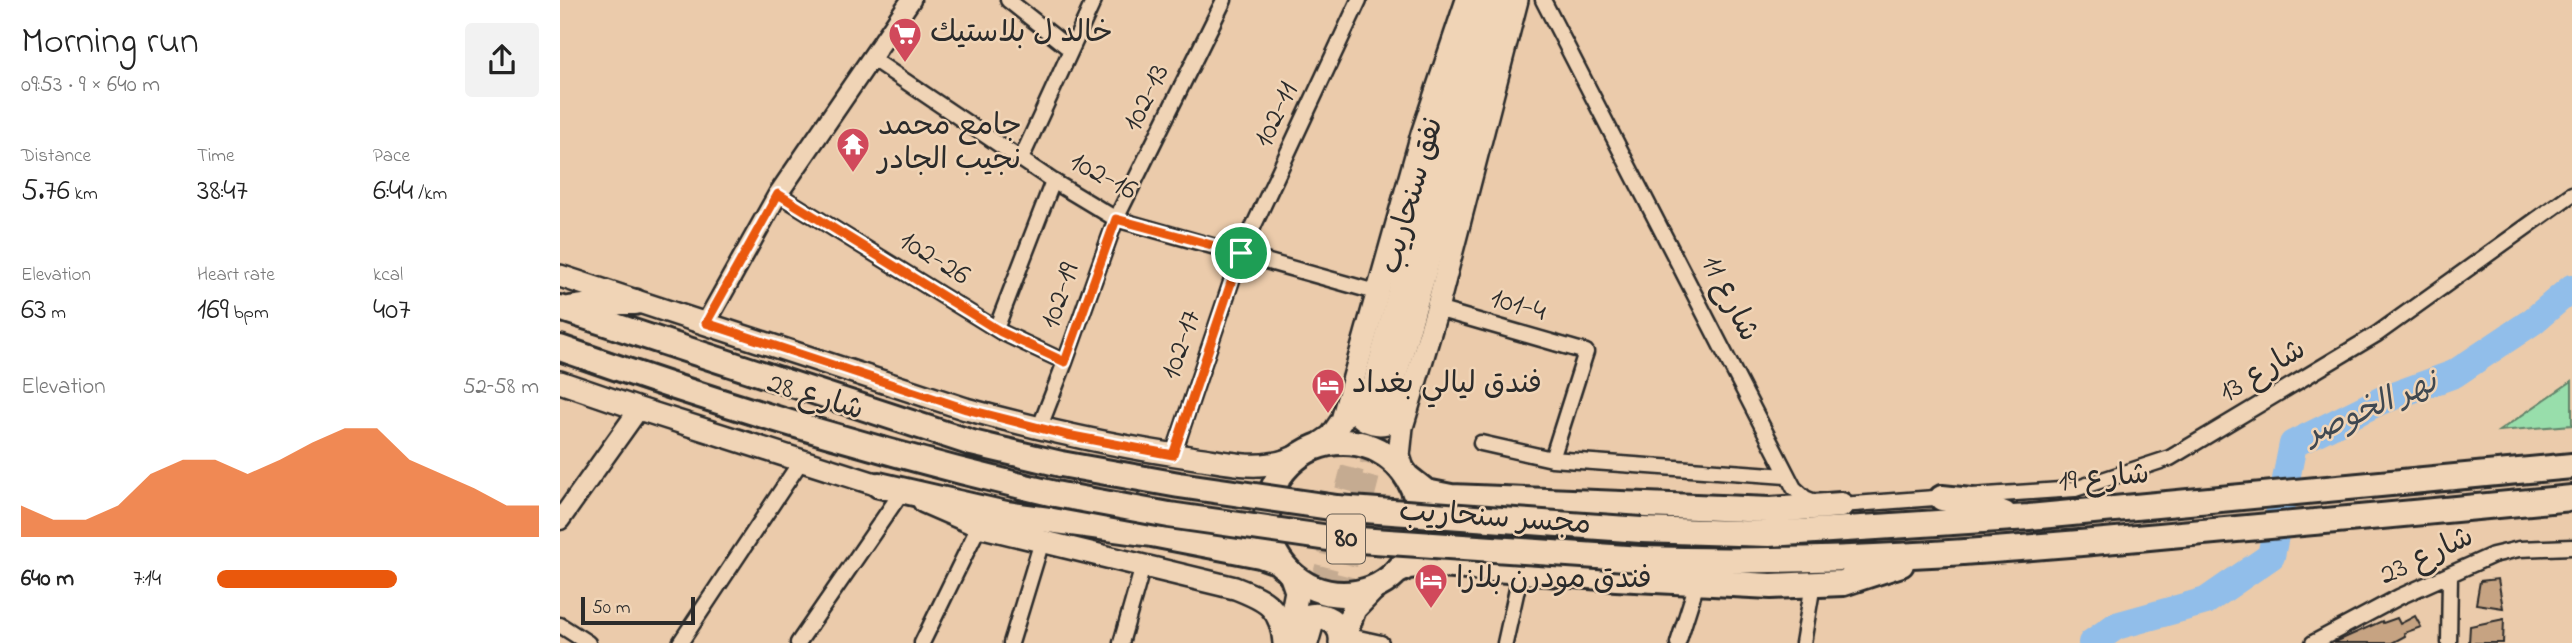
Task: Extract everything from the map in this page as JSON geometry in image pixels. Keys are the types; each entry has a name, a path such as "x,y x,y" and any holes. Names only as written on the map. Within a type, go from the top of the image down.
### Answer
{"highway":[{"path":"560,308 581,309 635,302"},
{"name":"شارع 28","path":"560,308 919,427 1060,464"},
{"name":"شارع 28","path":"560,348 663,384 869,447 1055,494"},
{"path":"1287,571 1269,540 1266,513 1269,499 1280,475 1289,464 1308,451 1338,442 1365,445 1389,458 1419,488 1440,496 1770,510 1841,505"},
{"name":"مجسر سنحاريب","path":"1060,464 1178,485 1337,508 1641,530"},
{"name":"شارع 19","path":"1641,530 1769,534 2064,515 2572,466"},
{"path":"1396,572 1409,556 1418,530 1418,503 1406,476"},
{"path":"890,489 1006,514 1152,534 1269,557 1308,586 1327,593 1348,594 1375,587 1408,566 1427,564 1697,583 1771,586 1813,584 1858,580 1940,553"},
{"name":"مجسر سنحاريب","path":"1055,494 1182,517 1329,538 1641,559"},
{"path":"1942,498 1971,501 2006,514 2029,517"},
{"name":"شارع 19","path":"1641,559 1774,562 1876,559 2572,499"}],"main road":[{"path":"1369,402 1379,293 1422,134 1467,0"},
{"name":"نفق سنحاريب","path":"1369,402 1480,0"},
{"name":"نفق سنحاريب","path":"1369,402 1504,0"},
{"path":"1406,476 1399,456 1399,444 1517,0"},
{"path":"560,275 635,302 966,409 1039,429 1173,455 1268,465 1287,461 1331,436 1342,420 1369,402"},
{"path":"560,382 890,489 978,526 1215,582 1257,597 1278,614 1286,643"},
{"path":"1369,402 1353,405 1362,418 1379,424 1393,421 1406,410 1409,402"},
{"path":"1286,643 1297,591 1287,571"},
{"path":"1328,637 1375,587"},
{"path":"1286,643 1298,621 1309,615 1318,615 1333,622 1342,636 1328,637"}],"street":[{"path":"706,323 778,194 911,0"},
{"path":"1008,0 1071,50"},
{"path":"1021,159 1094,0"},
{"name":"102-13","path":"1116,219 1224,0"},
{"name":"102-11","path":"1241,253 1359,0"},
{"name":"شارع 11","path":"1544,0 1786,476 1805,498 1820,503 1841,505 1942,498"},
{"name":"102-16","path":"871,58 1054,181 1116,219 1379,293"},
{"path":"996,329 1054,181"},
{"name":"102-26","path":"778,194 996,329 1065,362"},
{"name":"شارع 13","path":"1942,498 2075,489 2170,458 2377,334 2572,194"},
{"name":"102-19","path":"1039,429 1116,219"},
{"name":"102-17","path":"1173,455 1241,253"},
{"name":"101-4","path":"1437,309 1586,352 1552,460"},
{"path":"560,520 639,409"},
{"path":"1481,443 1552,460 1786,476"},
{"path":"680,643 800,461"},
{"path":"798,643 890,489"},
{"path":"922,643 978,526"},
{"path":"1011,643 1042,541"},
{"name":"شارع 23","path":"2313,643 2399,597 2506,551 2572,547"},
{"path":"1121,643 1143,566"},
{"path":"1505,643 1521,571"},
{"path":"2449,643 2450,575"},
{"path":"1678,643 1697,583"},
{"path":"1803,643 1813,584"},
{"path":"560,625 588,643"},
{"path":"1328,637 1381,643"}],"green space":[{"path":"2572,381 2572,425 2499,431"}],"building":[{"path":"2498,579 2503,608 2476,604 2480,581"},
{"path":"2415,616 2421,627 2404,633 2405,636 2392,643 2333,643 2382,621 2383,623 2397,618 2400,624"},
{"path":"2504,619 2503,643 2469,643 2470,626"}],"waterway":[{"name":"نهر الخوصر","path":"2092,643 2116,626 2206,601 2271,556 2293,444 2380,401 2454,374 2533,321 2572,288"}],"tunnel":[{"path":"1312,622 1369,405"},
{"path":"1329,630 1385,410"}],"place":[{"name":"خالد ل بلاستيك","path":"905,64"},
{"name":"جامع محمد نجيب الجادر","path":"853,174"},
{"name":"فندق ليالي بغداد","path":"1328,415"},
{"name":"فندق مودرن بلازا","path":"1431,610"}],"route":[{"path":"778,194 1001,332 1065,362 1116,219 1241,253 1173,455 1067,435 966,409 706,323 778,194"}]}
